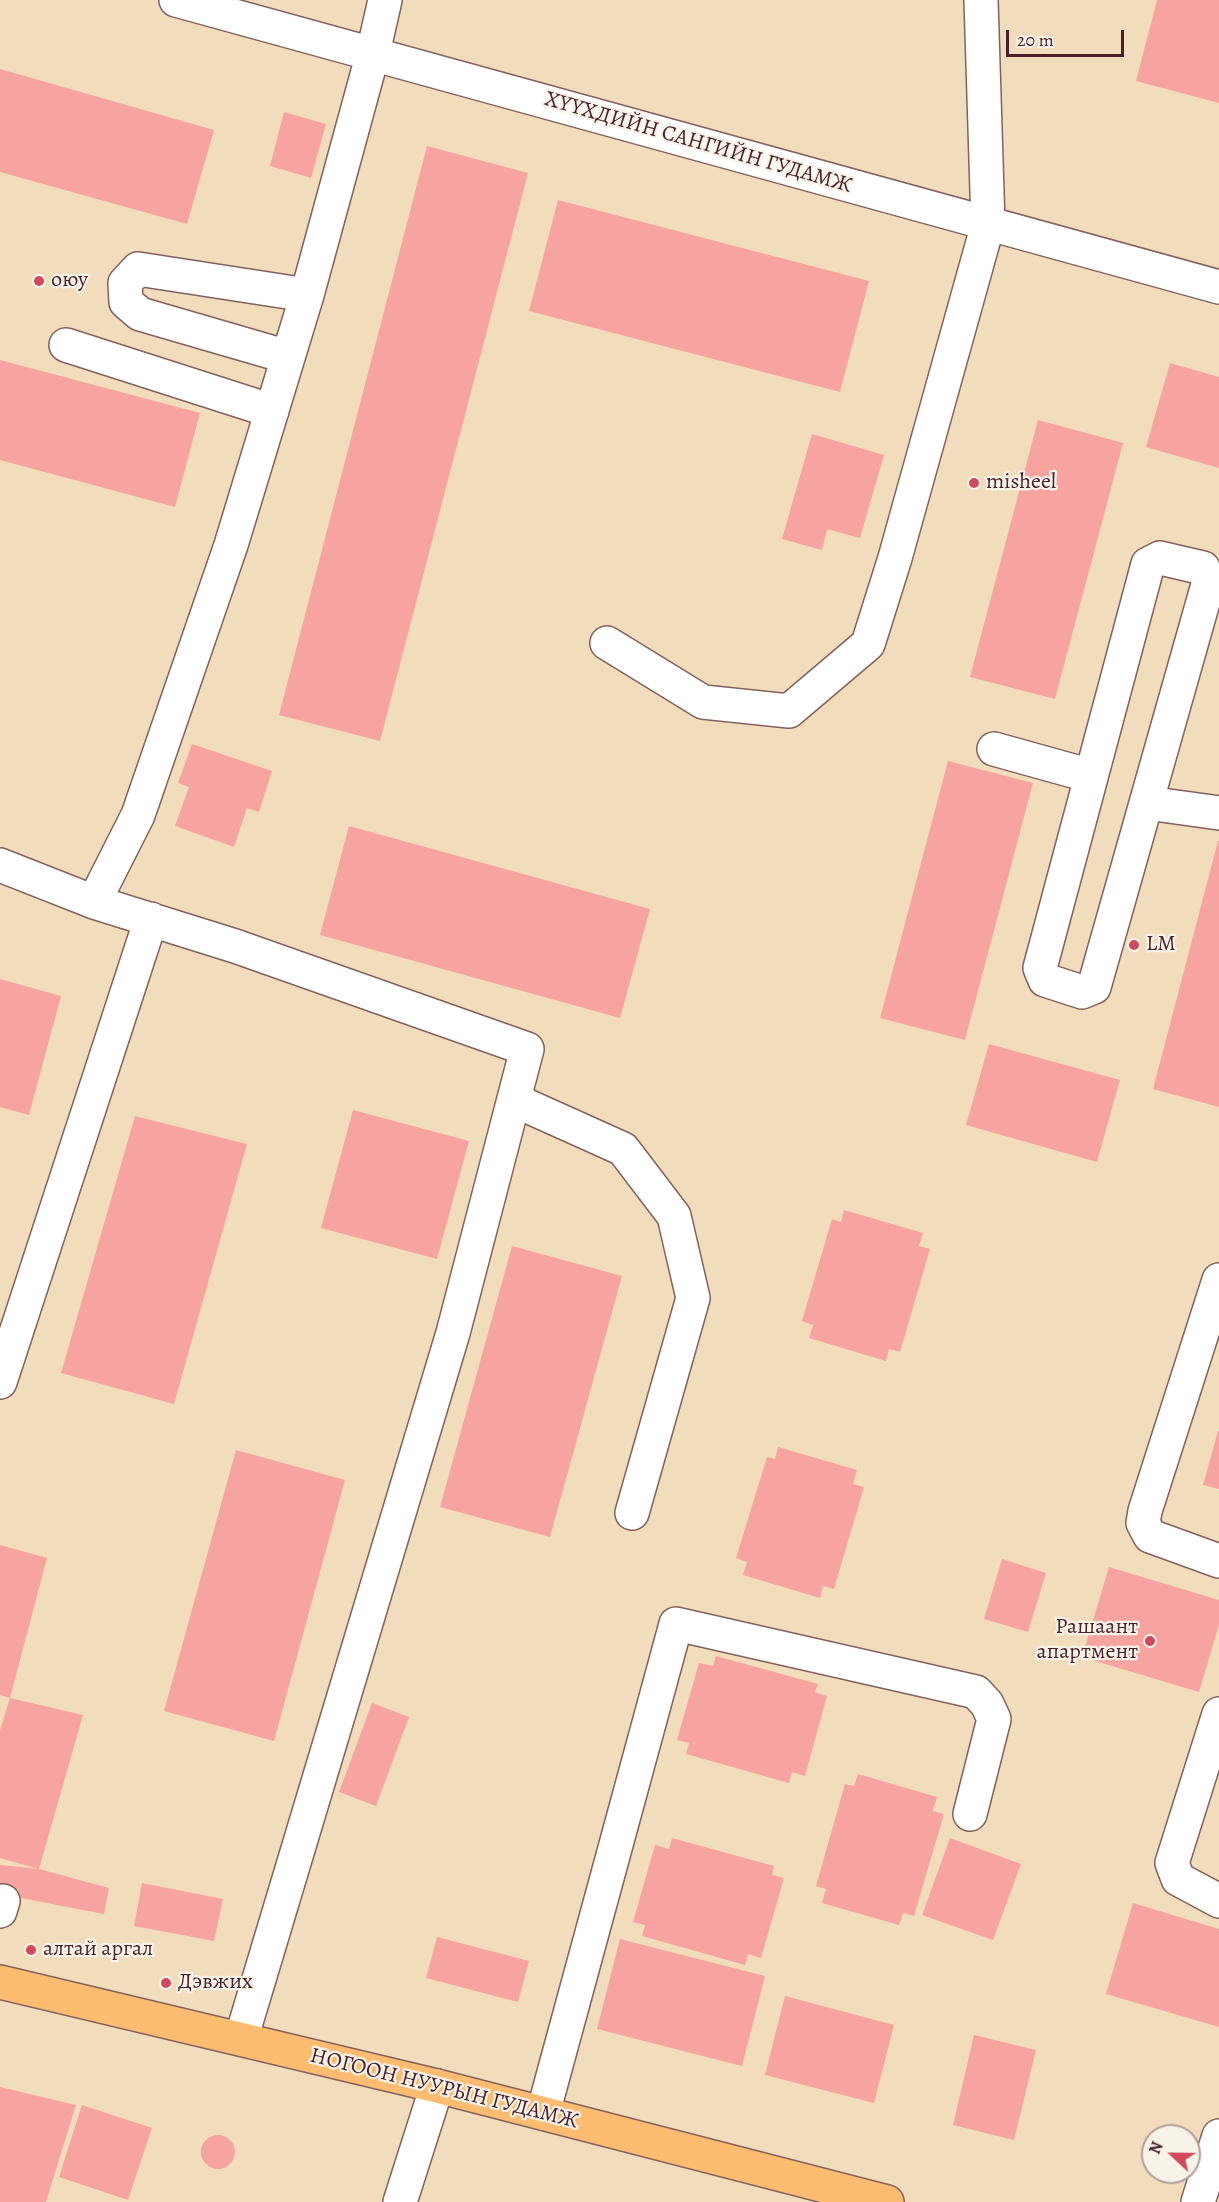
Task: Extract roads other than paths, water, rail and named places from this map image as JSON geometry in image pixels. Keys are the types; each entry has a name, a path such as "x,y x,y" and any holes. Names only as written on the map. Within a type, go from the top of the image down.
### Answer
{"main road":[{"name":"НОГООН НУУРЫН ГУДАМЖ","path":"0,1982 437,2086 887,2202"}],"street":[{"name":"ХҮҮХДИЙН САНГИЙН ГУДАМЖ","path":"176,0 1219,287"},
{"path":"94,902 138,816 231,545 306,295 386,0"},
{"path":"607,643 703,702 789,711 868,644 895,558 988,224 981,0"},
{"path":"288,357 140,314 126,302 126,283 138,269 306,295"},
{"path":"66,345 272,411"},
{"path":"1160,558 1203,568 1209,581 1147,803 1094,987 1082,992 1045,980 1040,968 1148,564 1160,558"},
{"path":"994,749 1091,776"},
{"path":"1147,803 1219,813"},
{"path":"0,864 94,902 234,946 527,1049 453,1333 242,2038"},
{"path":"0,1382 151,919"},
{"path":"514,1100 623,1149 674,1216 693,1298 632,1513"},
{"path":"1219,1280 1144,1511 1143,1523 1150,1536 1219,1561"},
{"path":"543,2113 675,1624 976,1692 987,1704 994,1719 970,1814"},
{"path":"1219,1714 1172,1863 1178,1879 1219,1901"},
{"path":"400,2202 437,2086"},
{"path":"1198,2202 1219,2136"}],"place":[{"name":"оюу","path":"39,281"},
{"name":"misheel","path":"974,483"},
{"name":"LM","path":"1134,945"},
{"name":"Рашаант апартмент","path":"1150,1641"},
{"name":"алтай аргал","path":"31,1950"},
{"name":"Дэвжих","path":"166,1983"}]}
